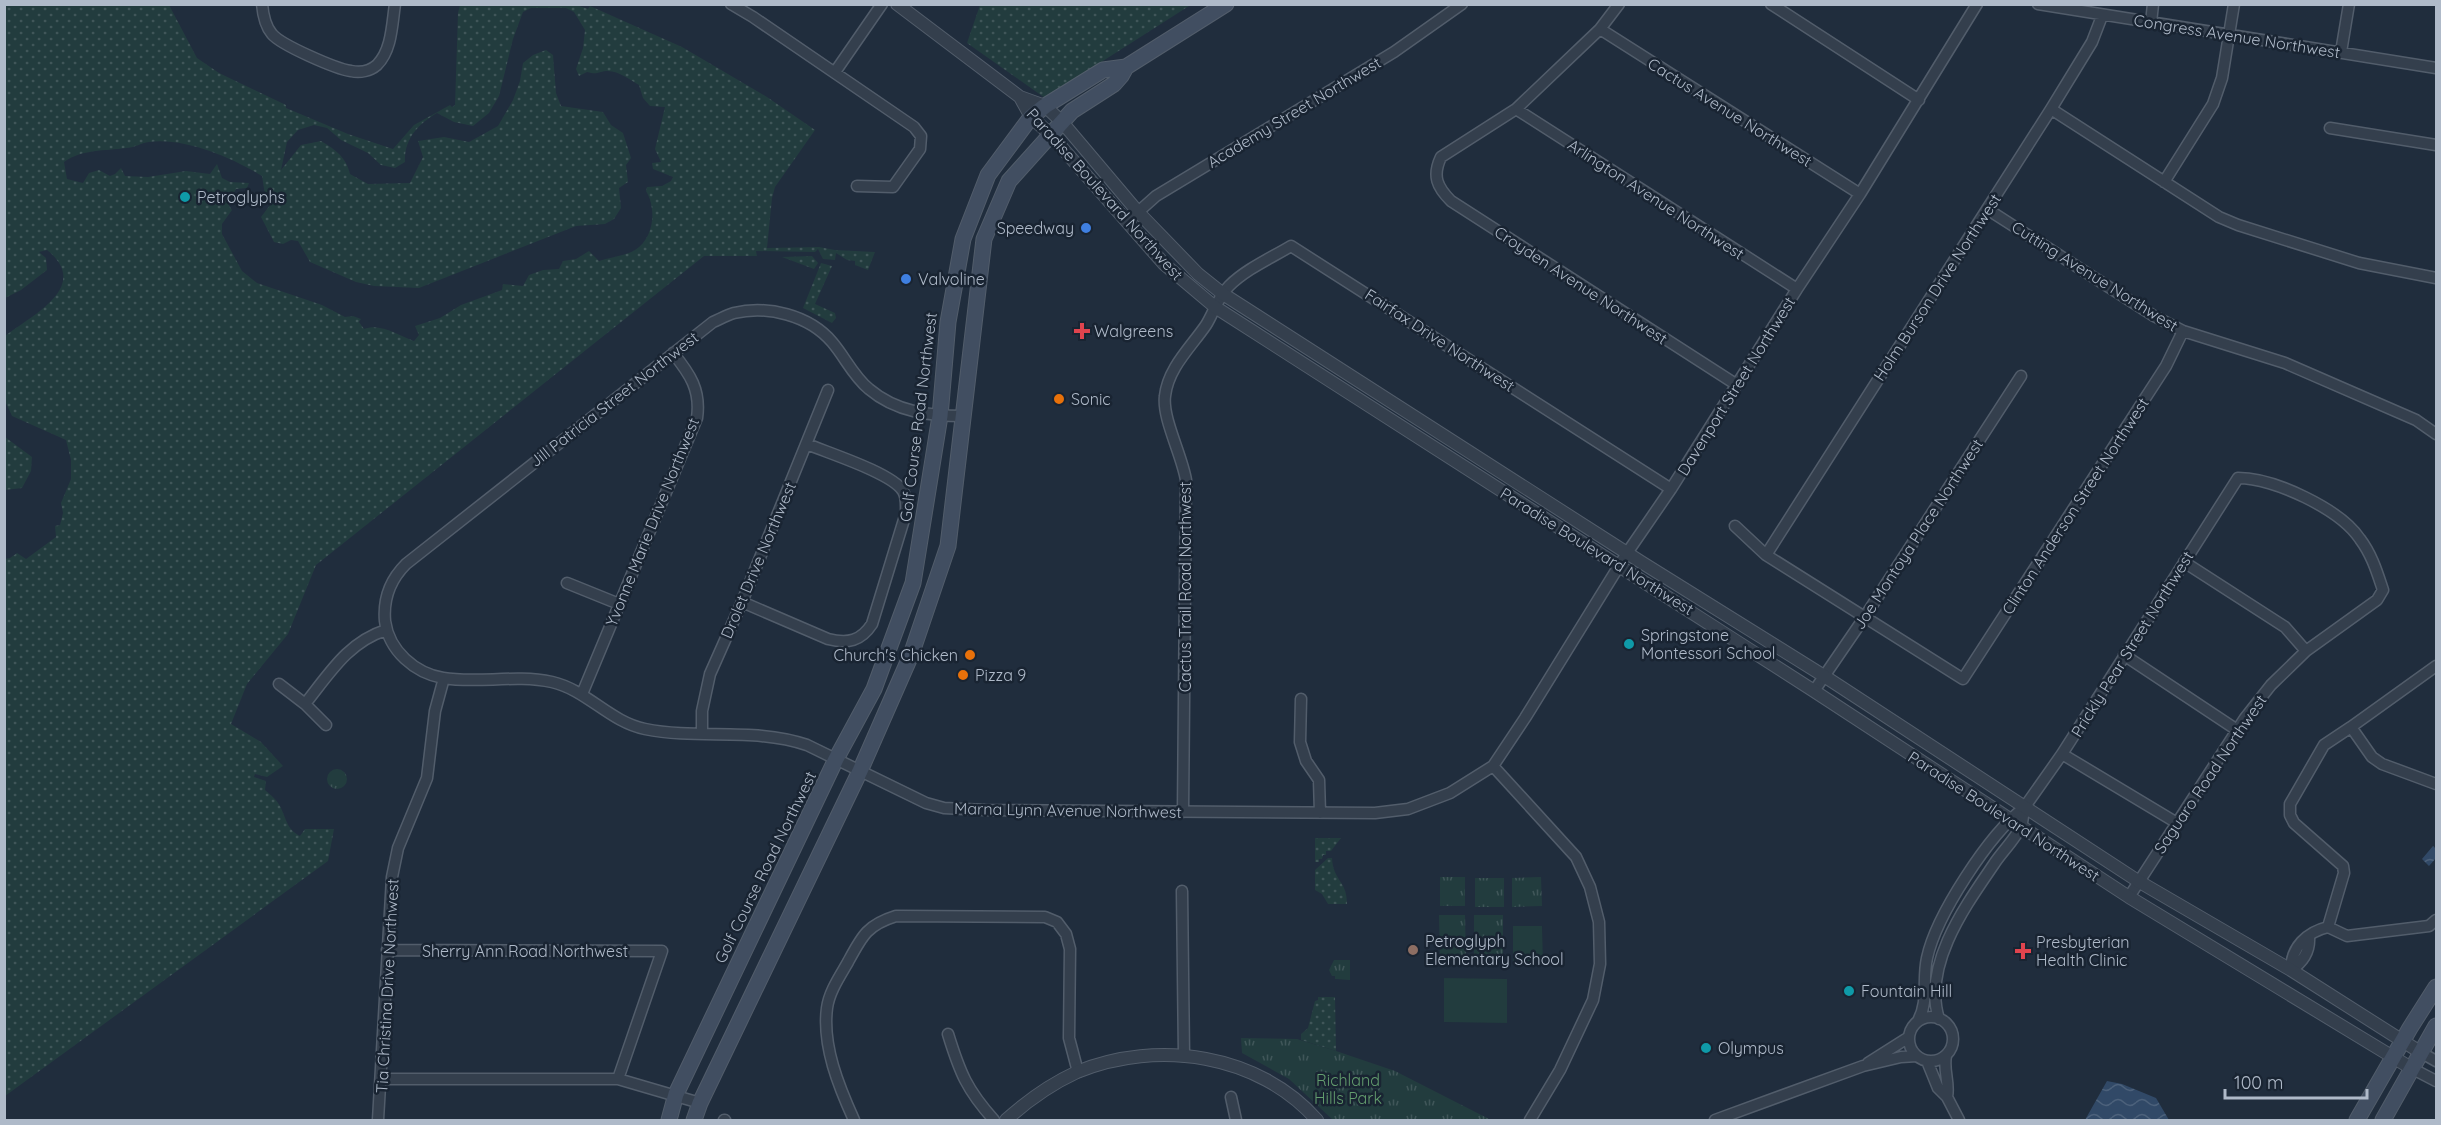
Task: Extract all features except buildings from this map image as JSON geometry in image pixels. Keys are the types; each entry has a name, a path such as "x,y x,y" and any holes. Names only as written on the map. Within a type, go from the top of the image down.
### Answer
{"main road":[{"name":"Golf Course Road Northwest","path":"669,1120 676,1094 836,759 874,689 913,583 940,416 948,322 963,239 988,175 1031,117 1045,106 1103,70 1126,67 1226,4"},
{"name":"Golf Course Road Northwest","path":"694,1120 700,1103 860,771 911,655 948,546 984,239 1009,181 1072,111 1114,84 1126,67"},
{"path":"2357,1120 2436,987"},
{"path":"2383,1120 2436,1026"}],"street":[{"path":"262,4 266,27 274,37 287,45 350,71 363,72 376,66 386,53 395,4"},
{"path":"731,4 835,72 914,127 921,136 920,149 893,187 857,186"},
{"path":"835,72 882,4"},
{"name":"Paradise Boulevard Northwest","path":"897,4 1020,97 1045,106 1062,122 1138,212 1198,274 1223,294 1569,513 1627,553 1824,676 2138,881 2291,970 2436,1062"},
{"name":"Academy Street Northwest","path":"1128,221 1156,196 1394,52 1462,4"},
{"path":"1516,110 1600,29 1619,4"},
{"path":"1771,4 1919,100"},
{"name":"Davenport Street Northwest","path":"1493,766 1627,553 1671,489 1860,194 1977,4"},
{"name":"Congress Avenue Northwest","path":"2038,4 2436,68"},
{"path":"2151,23 2153,4"},
{"path":"2164,182 2213,104 2222,78 2234,4"},
{"path":"2341,52 2349,4"},
{"name":"Holm Burson Drive Northwest","path":"1766,555 2051,108 2092,42 2102,16"},
{"name":"Cactus Avenue Northwest","path":"1600,29 1860,194"},
{"name":"Paradise Boulevard Northwest","path":"1020,97 1031,117 1050,134 1164,264 1215,307 1381,414 1383,428 1396,423 1814,690 2129,897 2436,1081"},
{"path":"2051,108 2219,217 2367,265 2436,278"},
{"name":"Croyden Avenue Northwest","path":"1516,110 1448,150 1441,157 1435,177 1439,189 1451,201 1737,385"},
{"name":"Arlington Avenue Northwest","path":"1516,110 1797,289"},
{"path":"2330,128 2436,145"},
{"name":"Cutting Avenue Northwest","path":"1988,209 2154,316 2183,332 2285,363 2416,420 2436,434"},
{"name":"Fairfax Drive Northwest","path":"1215,307 1230,285 1291,246 1671,489"},
{"name":"Cactus Trail Road Northwest","path":"1183,812 1186,480 1182,459 1167,419 1164,397 1169,379 1215,307"},
{"name":"Jill Patricia Street Northwest","path":"386,630 385,605 388,588 406,564 713,322 733,313 758,310 784,313 817,328 829,339 853,373 885,400 903,409 940,416 964,416"},
{"name":"Clinton Anderson Street Northwest","path":"1864,618 1963,679 2166,366 2183,332"},
{"name":"Yvonne Marie Drive Northwest","path":"582,694 696,418 698,406 694,381 673,353"},
{"path":"1321,357 1330,381"},
{"name":"Joe Montoya Place Northwest","path":"1814,690 1864,618 2020,376"},
{"name":"Drolet Drive Northwest","path":"702,733 702,711 710,674 742,602 828,390"},
{"path":"1377,393 1381,414"},
{"path":"1396,423 1419,419"},
{"path":"742,602 828,639 841,642 853,641 865,634 872,624 906,513 903,491 888,477 807,444"},
{"name":"Prickly Pear Street Northwest","path":"2024,808 2062,754 2238,478 2250,478 2290,491 2336,515 2359,537 2374,563 2383,590"},
{"path":"1521,503 1534,501 1569,513"},
{"path":"1735,526 1766,555 1864,618"},
{"path":"2184,562 2285,627 2306,651"},
{"path":"567,583 619,604"},
{"name":"Saguaro Road Northwest","path":"2129,897 2237,730 2271,685 2306,651 2377,600 2383,590"},
{"path":"305,704 361,640 386,630 397,651 409,663 427,673 444,678"},
{"path":"2124,656 2237,730"},
{"path":"2328,927 2344,873 2343,866 2294,823 2290,815 2290,804 2324,745 2436,666"},
{"name":"Marna Lynn Avenue Northwest","path":"444,678 535,678 563,685 582,694 617,718 642,728 668,733 758,734 788,738 926,803 944,808 1375,813 1408,809 1450,793 1493,766"},
{"name":"Tia Christina Drive Northwest","path":"378,1120 392,877 398,848 427,778 435,711 444,678"},
{"path":"279,684 305,704 326,725"},
{"path":"1301,699 1300,742 1306,761 1319,780 1320,813"},
{"path":"2351,728 2372,757 2382,764 2436,784"},
{"path":"2062,754 2177,823"},
{"path":"1493,766 1576,857 1590,887 1599,922 1600,964 1593,1000 1560,1070 1533,1119"},
{"path":"1959,1120 1922,1059 1911,1048 1909,1037 1918,1021 1925,1000 1928,955 1939,925 1955,895 2008,819 2024,808"},
{"path":"1947,1097 1944,1069 1946,1056 1953,1045 1952,1032 1940,1019 1936,1008 1941,963 1951,934 1967,903 2021,827 2024,808"},
{"path":"1182,891 1184,1056"},
{"path":"854,1120 834,1066 828,1037 827,1008 831,993 865,932 879,922 896,916 1045,917 1057,922 1066,934 1070,949 1069,1038 1078,1072"},
{"path":"2281,990 2291,970 2291,958 2299,941 2309,937 2318,929 2328,927 2347,936 2429,926 2436,920"},
{"name":"Sherry Ann Road Northwest","path":"387,950 662,951 618,1079"},
{"path":"1918,1021 1925,1018 1940,1019"},
{"path":"948,1034 959,1071 974,1098 994,1120"},
{"path":"1863,1066 1909,1037"},
{"path":"1006,1120 1043,1090 1078,1072 1149,1056 1184,1056 1217,1060 1242,1068 1305,1106 1317,1120"},
{"path":"1715,1120 1863,1066 1901,1057 1934,1061 1946,1056"},
{"path":"382,1079 618,1079 676,1094 700,1103"},
{"path":"1231,1097 1236,1120"}],"green space":[{"path":"5,5 169,5 197,58 219,73 286,105 286,108 348,134 393,149 414,125 450,105 452,107 455,105 460,5 576,5 588,9 590,6 682,47 767,97 815,130 775,187 767,248 819,247 875,252 868,270 855,265 855,261 847,260 836,253 835,260 823,259 818,249 815,252 756,251 757,256 704,256 316,565 288,634 247,684 231,724 261,742 283,766 267,777 255,774 254,777 266,781 265,790 278,803 292,830 300,836 305,829 334,829 328,861 5,1096 5,559 17,553 26,559 56,537 55,526 60,525 63,513 61,503 71,479 71,460 66,440 12,416 5,401 5,336 53,299 61,288 63,276 59,263 47,250 39,252 46,258 47,270 21,290 5,298","holes":["531,8 566,8 574,12 585,30 583,48 576,69 579,76 587,72 615,72 639,85 643,98 650,106 665,107 655,149 661,162 652,163 653,169 673,177 671,181 662,186 647,187 646,191 652,206 650,231 641,245 627,254 599,261 589,251 576,259 563,261 559,269 543,270 529,275 523,286 503,284 502,290 461,305 440,318 415,326 419,335 414,341 389,330 364,329 359,322 361,319 353,316 345,317 322,305 257,283 242,271 222,234 222,224 232,210 228,204 236,189 247,188 249,183 230,182 222,178 217,164 210,174 186,171 148,177 125,176 121,168 110,176 99,170 89,173 83,183 67,179 64,162 86,153 163,141 208,150 262,176 265,195 270,205 261,217 274,242 283,244 291,240 298,241 310,262 356,282 374,286 419,288 576,226 605,224 614,219 621,208 619,188 628,182 626,165 631,158 623,133 611,125 603,112 561,106 556,93 553,55 546,50 533,55 523,63 520,81 513,100 498,126 469,142 444,137 418,141 423,157 410,183 368,184 350,174 340,154 321,141 301,145 281,170 287,142 298,130 314,125 327,128 341,140 368,153 381,165 395,168 405,162 407,146 418,127 437,113 454,122 473,126 489,113 499,96 513,39 523,12"]},
{"path":"980,5 1189,6 1045,98 967,43"},
{"path":"812,256 818,263 814,269 782,257"},
{"path":"821,263 832,266 815,304 835,313 836,318 832,323 803,308"},
{"path":"5,437 32,457 31,471 22,488 5,490"},
{"path":"337,769 344,772 347,779 344,786 337,789 330,786 327,779 330,772"},
{"path":"1315,838 1341,838 1331,851 1326,851 1326,855 1319,859 1319,862 1315,862"},
{"path":"1328,858 1332,858 1335,872 1345,890 1347,904 1328,904 1322,894 1315,890 1315,870"},
{"path":"1440,877 1465,877 1465,906 1440,906"},
{"path":"1541,877 1542,906 1512,907 1512,878"},
{"path":"1475,878 1504,878 1504,907 1475,907"},
{"path":"1439,915 1465,915 1466,961 1440,961"},
{"path":"1474,915 1503,915 1503,960 1474,960"},
{"path":"1513,926 1542,926 1543,961 1513,961"},
{"path":"1334,960 1350,960 1350,980 1335,979 1335,976 1332,976 1329,970"},
{"path":"1444,978 1507,979 1507,1023 1444,1022"},
{"path":"1318,997 1335,997 1336,1051 1301,1040 1301,1034 1308,1028"},
{"name":"Richland Hills Park","path":"1241,1038 1297,1039 1336,1051 1395,1071 1491,1120 1333,1120 1289,1079 1242,1053"}],"water":[{"path":"2433,846 2436,849 2436,858 2429,866 2422,859"},
{"path":"2107,1081 2122,1084 2156,1098 2169,1120 2085,1120"}],"place":[{"name":"Petroglyphs","path":"185,197"},
{"name":"Speedway","path":"1086,228"},
{"name":"Valvoline","path":"906,279"},
{"name":"Walgreens","path":"1082,331"},
{"name":"Sonic","path":"1059,399"},
{"name":"Springstone Montessori School","path":"1629,644"},
{"name":"Church's Chicken","path":"970,655"},
{"name":"Pizza 9","path":"963,675"},
{"name":"Petroglyph Elementary School","path":"1413,950"},
{"name":"Presbyterian Health Clinic","path":"2023,951"},
{"name":"Fountain Hill","path":"1849,991"},
{"name":"Olympus","path":"1706,1048"}]}
